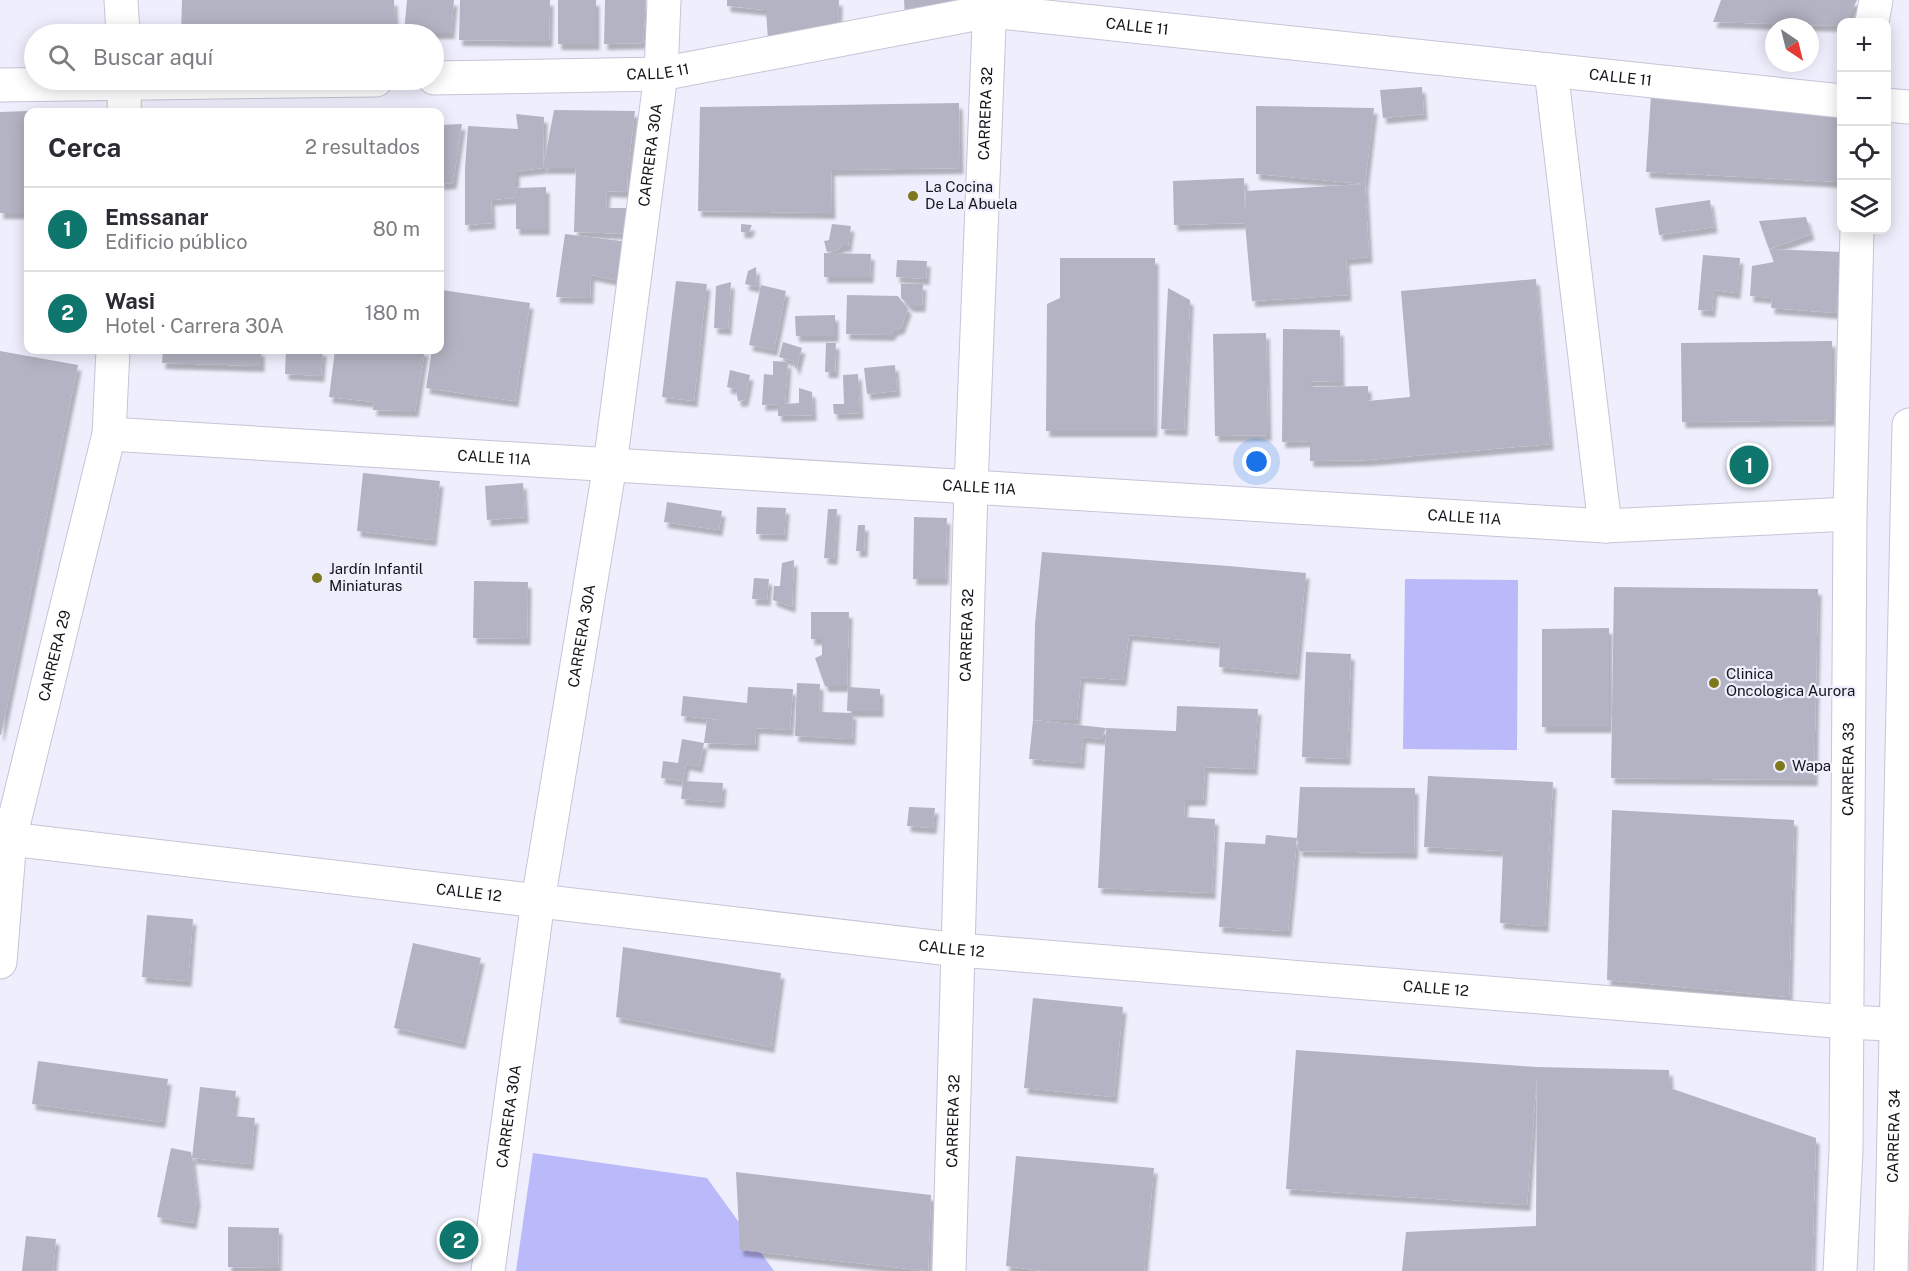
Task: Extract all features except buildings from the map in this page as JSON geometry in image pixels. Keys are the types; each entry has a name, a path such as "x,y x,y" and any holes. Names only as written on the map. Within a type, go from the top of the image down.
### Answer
{"street":[{"path":"121,0 122,24"},
{"name":"CARRERA 30A","path":"488,1271 538,902 610,465 661,74 664,0"},
{"path":"1873,18 1876,0"},
{"name":"CALLE 11","path":"444,78 661,74 990,5 1551,70 1837,99"},
{"name":"CARRERA 32","path":"949,1271 971,487 990,5"},
{"path":"1551,70 1605,526"},
{"path":"0,85 24,86"},
{"path":"89,90 124,92 166,90"},
{"path":"1891,106 1909,108"},
{"name":"CARRERA 33","path":"1840,1271 1846,1151 1850,514 1857,234"},
{"name":"CARRERA 29","path":"0,962 5,838 109,434 112,354"},
{"name":"CARRERA 34","path":"1891,1271 1903,1025 1909,425"},
{"name":"CALLE 11A","path":"109,434 1605,526 1850,514"},
{"name":"CALLE 12","path":"5,838 959,950 1903,1025"}],"shaded area":[{"path":"1405,579 1518,580 1517,750 1403,749"},
{"path":"533,1153 707,1178 774,1271 516,1271"}],"place":[{"name":"La Cocina De La Abuela","path":"913,196"},
{"name":"Emssanar","path":"1749,465"},
{"name":"Jardín Infantil Miniaturas","path":"317,578"},
{"name":"Clinica Oncologica Aurora","path":"1714,683"},
{"name":"Wapa","path":"1780,766"},
{"name":"Wasi","path":"459,1240"}]}
